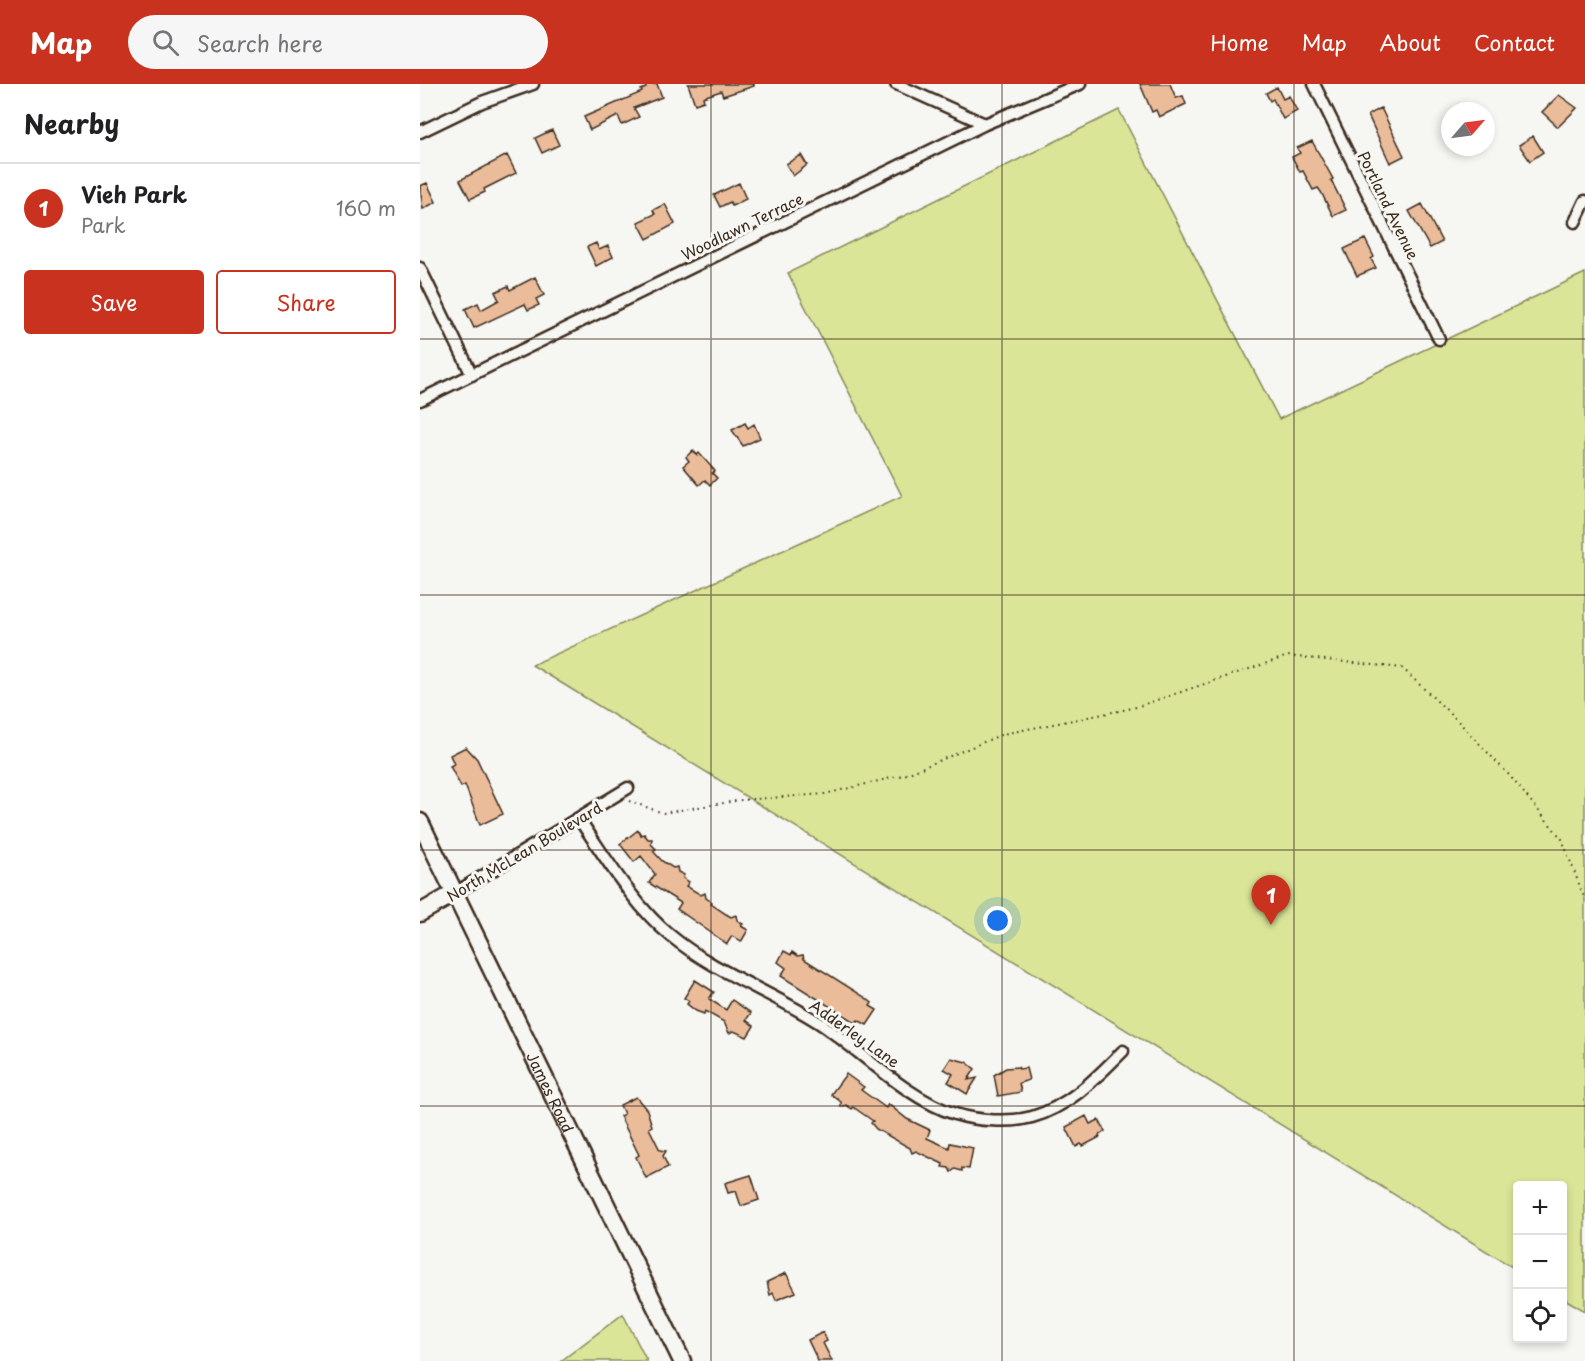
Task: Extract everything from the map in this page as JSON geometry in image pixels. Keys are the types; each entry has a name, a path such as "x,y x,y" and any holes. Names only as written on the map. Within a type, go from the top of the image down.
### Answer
{"main road":[{"name":"James Road","path":"420,822 682,1361"},
{"name":"North McLean Boulevard","path":"420,913 455,893"}],"street":[{"path":"420,132 482,102 533,84"},
{"path":"896,84 985,124"},
{"name":"Portland Avenue","path":"1314,84 1439,339"},
{"name":"Woodlawn Terrace","path":"420,400 985,124 1077,85"},
{"path":"1575,222 1585,201"},
{"path":"420,268 472,375"},
{"name":"North McLean Boulevard","path":"455,893 628,788"},
{"name":"Adderley Lane","path":"579,819 622,884 671,936 738,979 822,1025 880,1069 938,1107 956,1114 984,1119 1032,1117 1079,1092 1123,1051"}],"path":[{"path":"615,796 663,813 741,800 825,795 907,774 1003,734 1133,708 1288,656 1402,668 1456,719 1509,775 1562,839 1585,900"}],"green space":[{"path":"1119,110 1279,419 1585,273 1585,1311 1567,1300 1567,1181 1513,1181 1513,1268 532,665 902,496 788,273"},
{"path":"623,1314 647,1361 561,1361"}],"building":[{"path":"645,84 657,84 662,97 634,108 639,117 622,125 618,116 590,130 584,117 642,92 641,90 646,88"},
{"path":"688,84 754,84 754,86 723,96 721,91 703,97 704,101 695,104"},
{"path":"1140,84 1170,84 1176,98 1183,96 1186,104 1159,117 1156,110 1152,112"},
{"path":"1277,87 1283,99 1289,96 1297,111 1283,119 1273,99 1270,101 1266,93"},
{"path":"1559,95 1577,108 1558,127 1542,112"},
{"path":"1381,108 1404,156 1390,163 1368,115"},
{"path":"552,130 559,145 542,153 535,138"},
{"path":"1533,136 1543,152 1530,161 1519,145"},
{"path":"1312,141 1333,179 1331,180 1346,210 1333,216 1321,192 1318,188 1313,190 1292,157 1300,153 1297,148"},
{"path":"507,155 516,173 484,189 485,192 470,199 460,180"},
{"path":"801,155 807,165 793,176 786,164"},
{"path":"427,183 436,202 423,209 420,186"},
{"path":"739,183 746,199 732,206 730,202 720,207 714,195"},
{"path":"665,204 675,224 647,239 638,222 655,214 653,210"},
{"path":"1422,204 1442,242 1430,248 1409,211"},
{"path":"1365,239 1374,257 1371,259 1376,268 1357,276 1344,249"},
{"path":"596,243 599,250 608,246 613,257 596,266 587,247"},
{"path":"535,277 544,295 536,299 539,305 528,310 525,304 474,328 465,309 478,303 481,310 499,300 495,292 508,286 510,290"},
{"path":"745,423 748,428 754,424 760,438 743,446 732,430"},
{"path":"693,450 697,455 699,453 715,471 712,473 717,478 710,485 705,480 699,485 683,466 689,461 686,457"},
{"path":"466,747 477,759 503,814 480,825 465,785 461,787 450,766 454,764 450,755"},
{"path":"638,830 641,835 644,834 648,839 652,839 651,844 656,849 653,851 662,861 673,868 677,867 678,872 684,875 683,878 689,882 686,886 701,895 705,893 706,898 712,902 711,904 731,917 736,915 737,920 743,924 741,926 748,930 741,942 732,936 727,944 677,909 681,903 649,883 655,874 641,856 634,862 620,844"},
{"path":"784,951 791,955 792,952 798,956 803,955 804,959 872,1003 870,1006 877,1010 867,1025 858,1020 856,1023 781,976 786,968 778,962"},
{"path":"695,980 714,992 709,999 726,1010 732,1000 751,1013 746,1020 754,1026 747,1037 734,1031 729,1033 724,1022 705,1011 704,1014 696,1011 687,1004 689,1001 684,998"},
{"path":"951,1058 966,1062 975,1069 968,1080 977,1078 967,1094 948,1082 953,1074 944,1069"},
{"path":"1018,1067 1019,1069 1026,1068 1029,1080 1019,1083 1021,1092 998,1096 994,1075 1006,1068"},
{"path":"846,1074 864,1087 861,1090 886,1108 888,1104 907,1119 930,1130 927,1138 949,1148 950,1143 973,1148 969,1169 962,1168 962,1171 955,1169 951,1172 949,1168 942,1167 943,1164 916,1151 912,1153 910,1148 876,1129 871,1123 873,1121 853,1107 852,1109 846,1105 841,1107 841,1102 831,1094"},
{"path":"636,1097 647,1110 652,1126 649,1128 660,1150 666,1151 663,1156 668,1167 646,1178 636,1157 639,1155 620,1116 624,1114 620,1105"},
{"path":"1086,1116 1090,1124 1099,1120 1105,1131 1099,1135 1100,1137 1076,1147 1066,1127"},
{"path":"751,1175 759,1200 741,1206 736,1191 728,1193 725,1183"},
{"path":"786,1273 796,1292 776,1300 773,1293 770,1295 767,1282"},
{"path":"823,1332 827,1341 823,1343 832,1361 818,1361 808,1340"}],"place":[{"name":"Vieh Park","path":"1271,925"}]}
